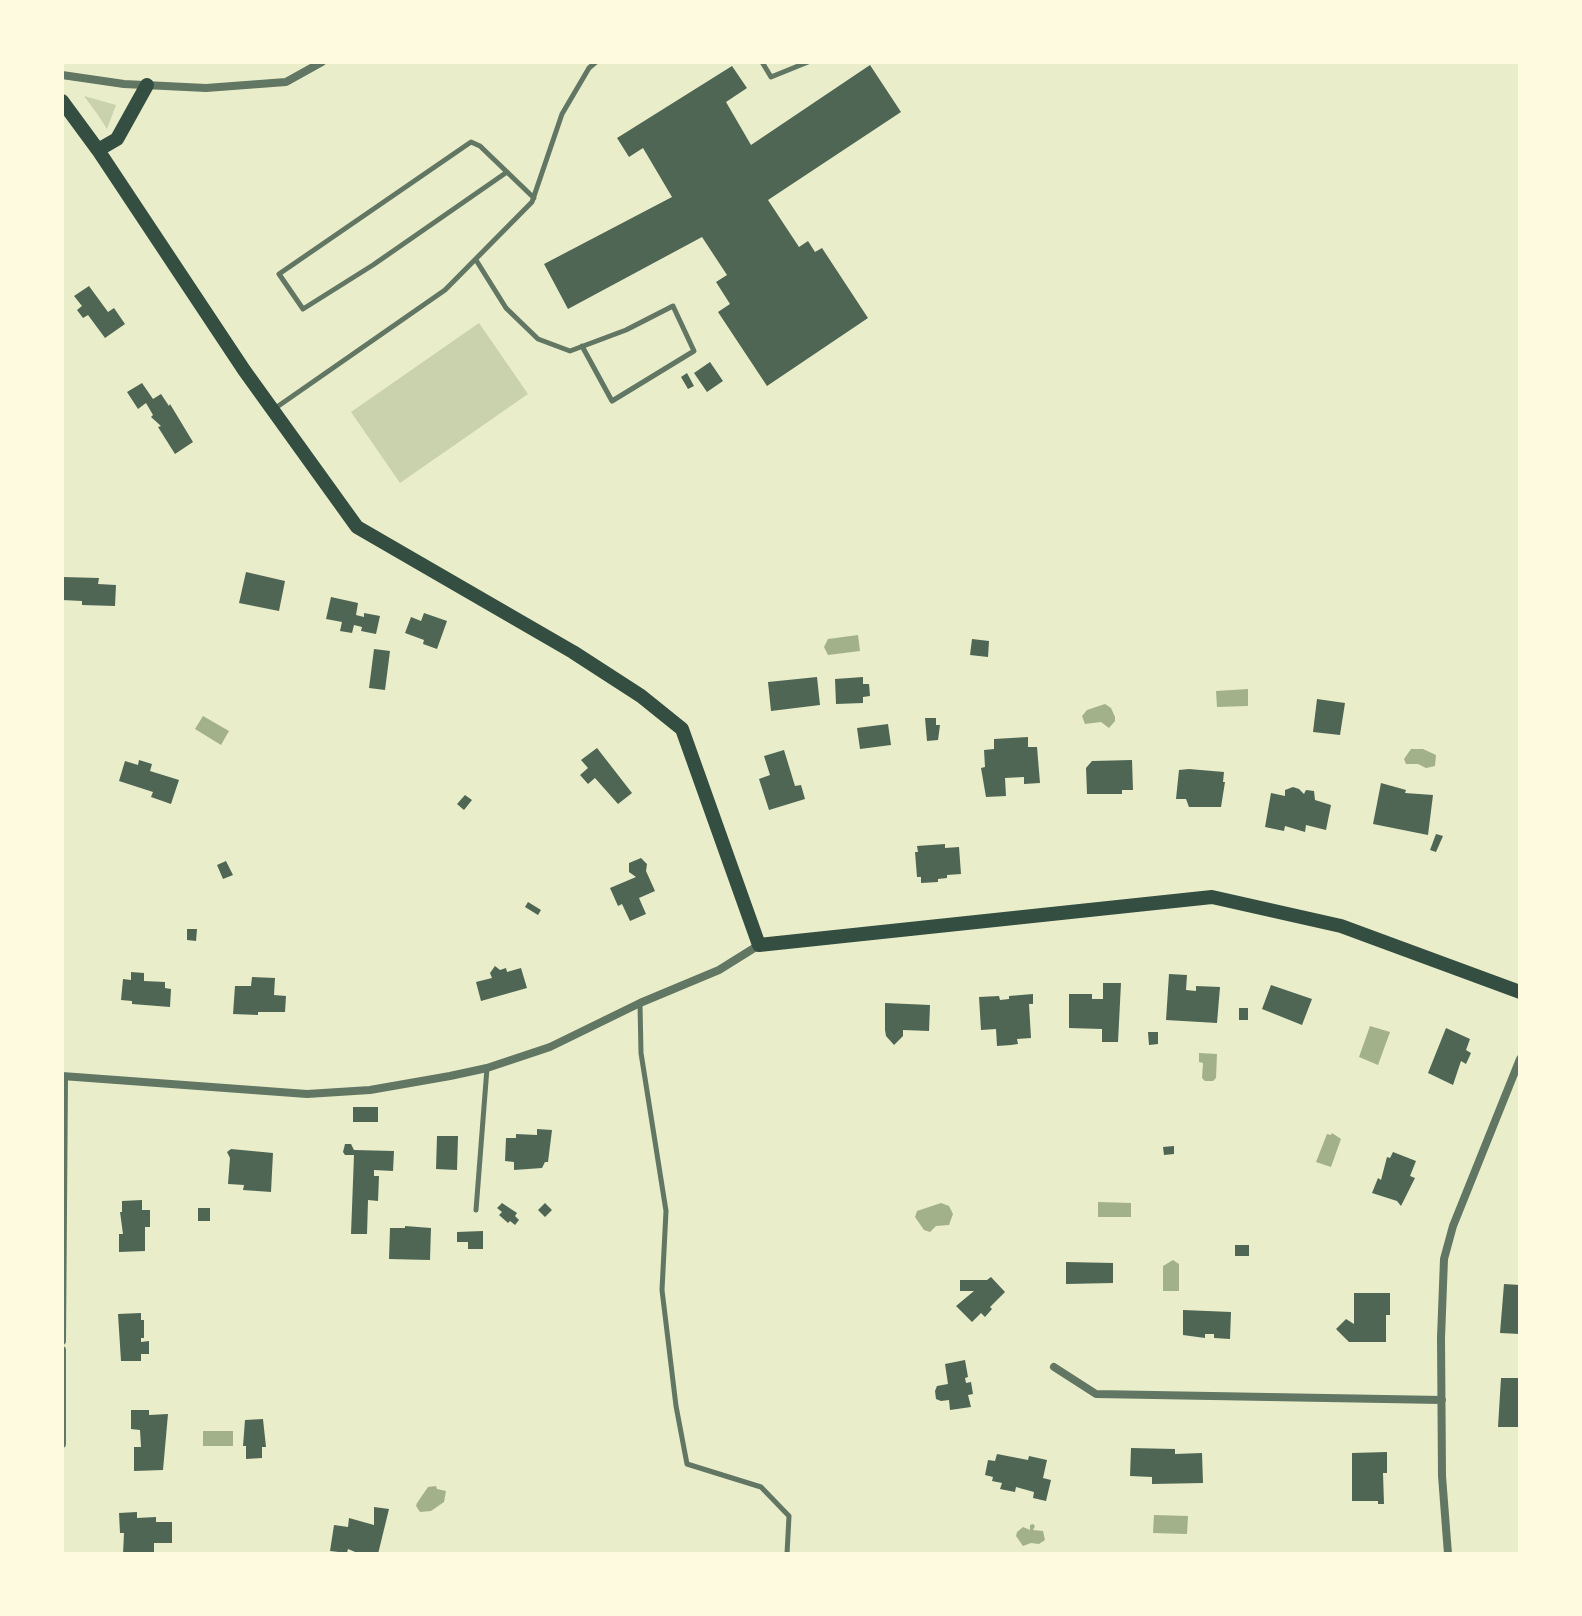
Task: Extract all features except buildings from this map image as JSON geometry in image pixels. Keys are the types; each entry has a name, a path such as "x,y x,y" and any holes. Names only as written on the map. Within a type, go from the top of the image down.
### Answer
{"main road":[{"path":"98,150 117,139 147,85"},
{"path":"62,101 98,150 173,266 357,527 584,660 641,696 682,729 759,945 1212,897 1341,926 1520,992"}],"street":[{"path":"62,75 206,88 286,82 322,62"},
{"path":"62,1341 63,1076 307,1094 370,1090 487,1068 550,1047 640,1003 719,970 759,945"},
{"path":"1448,1554 1442,1476 1444,1259 1453,1226 1520,1059"},
{"path":"62,1350 62,1444"},
{"path":"1054,1367 1096,1394 1442,1400"}],"lane":[{"path":"273,410 445,290 534,198 562,114 589,68 596,62"},
{"path":"762,62 771,77 808,62"},
{"path":"507,172 373,265 303,309 279,274 471,142 480,146 507,172 534,198"},
{"path":"476,260 506,308 538,339 570,351 582,346 626,330 673,306 694,351 612,401 582,346"},
{"path":"640,1003 641,1053 666,1211 662,1290 676,1406 687,1464 761,1487 789,1516 787,1554"},
{"path":"476,1210 487,1068"}],"shaded area":[{"path":"84,96 116,105 107,129 98,115"},
{"path":"479,323 528,394 400,483 351,412"},
{"path":"858,635 860,651 828,655 824,647 828,639"},
{"path":"1248,689 1248,706 1217,707 1216,691"},
{"path":"1105,704 1115,717 1109,728 1101,722 1085,724 1082,716 1087,710"},
{"path":"203,716 229,731 221,745 195,729"},
{"path":"1411,749 1423,749 1436,755 1435,766 1426,768 1406,764 1404,759"},
{"path":"1370,1026 1390,1032 1378,1065 1359,1057"},
{"path":"1199,1053 1217,1054 1216,1078 1213,1081 1202,1078 1203,1063 1199,1062"},
{"path":"1332,1133 1341,1139 1331,1167 1316,1162 1327,1134"},
{"path":"1098,1202 1131,1203 1131,1217 1098,1217"},
{"path":"941,1203 949,1206 953,1214 949,1225 936,1226 930,1232 924,1230 915,1217 917,1211"},
{"path":"1173,1260 1179,1264 1179,1291 1163,1291 1163,1266"},
{"path":"203,1431 233,1431 233,1446 203,1446"},
{"path":"436,1486 446,1491 444,1502 431,1511 420,1512 417,1503 428,1487"},
{"path":"1154,1515 1188,1516 1187,1534 1153,1533"},
{"path":"1033,1524 1033,1530 1043,1531 1045,1540 1023,1546 1016,1536 1017,1532 1023,1527 1030,1530"}]}
